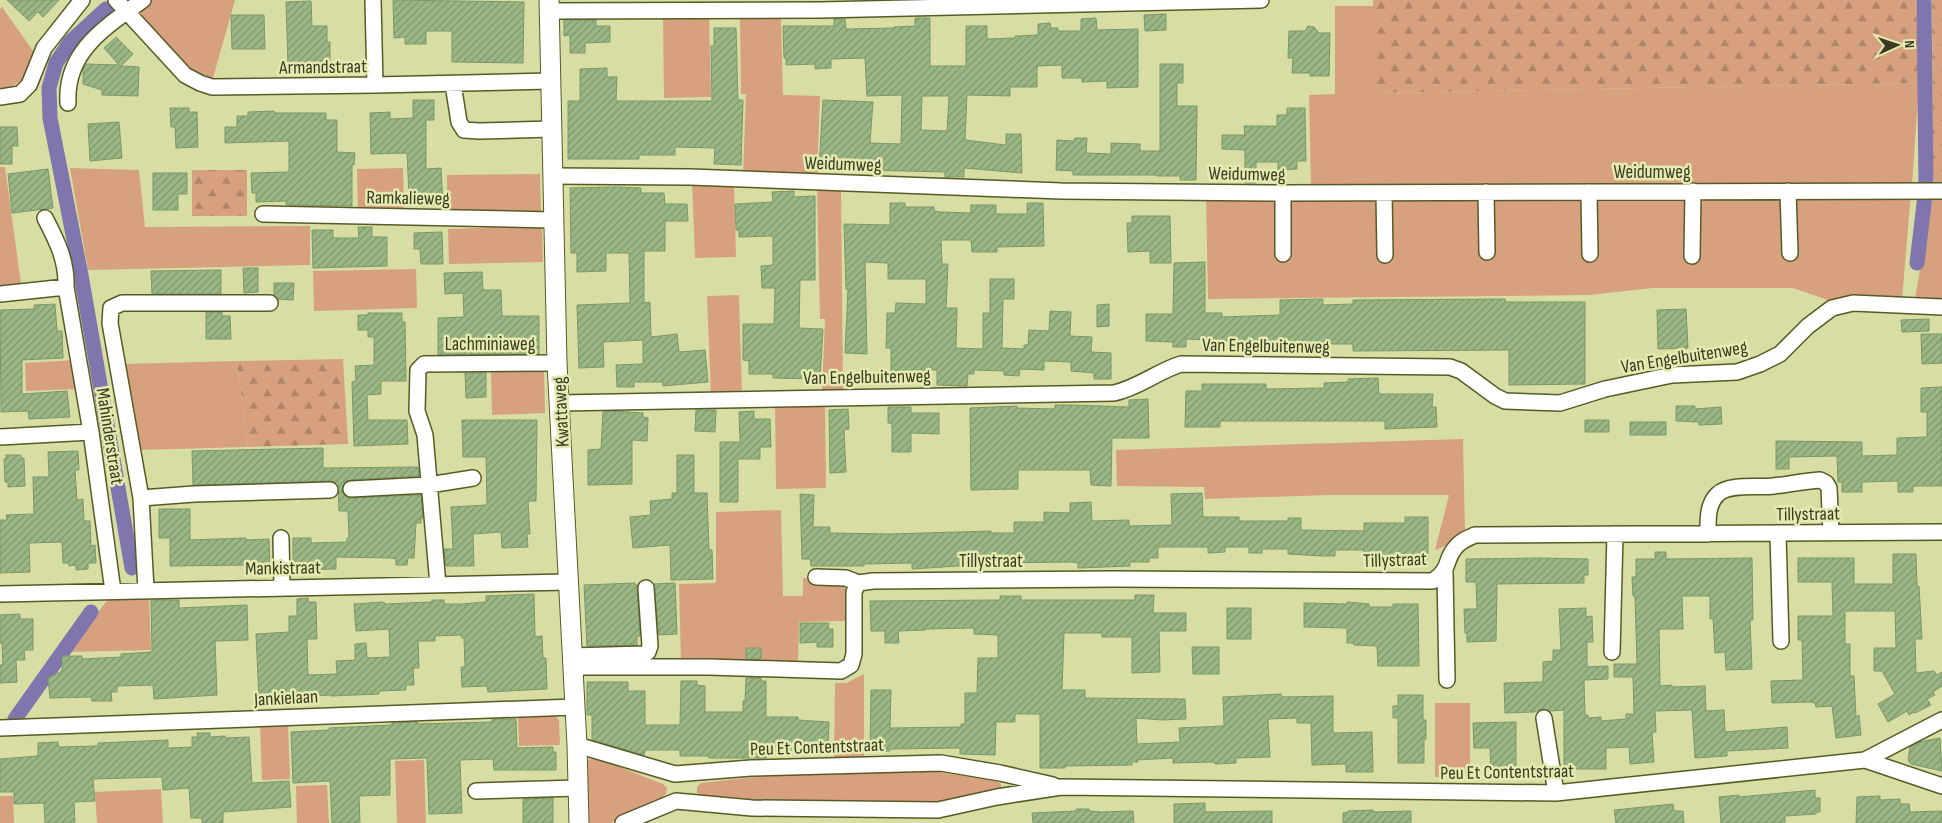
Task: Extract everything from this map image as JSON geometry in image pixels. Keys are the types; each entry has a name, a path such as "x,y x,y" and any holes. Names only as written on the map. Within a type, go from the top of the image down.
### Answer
{"main road":[{"name":"Kwattaweg","path":"550,6 557,363 577,745 579,823"}],"street":[{"path":"0,97 20,94 29,85 44,48 82,0"},
{"name":"Armandstraat","path":"116,0 185,75 212,87 375,86 550,81"},
{"path":"68,103 67,88 70,75 76,61 86,46 97,35 143,0"},
{"path":"373,0 375,86"},
{"path":"550,6 821,10 1261,0"},
{"path":"453,84 459,122 464,130 552,129"},
{"name":"Weidumweg","path":"553,176 690,177 1060,191 1384,193 1939,190"},
{"path":"1692,256 1693,191"},
{"path":"1788,191 1790,253"},
{"path":"1486,192 1487,252"},
{"path":"1589,192 1590,254"},
{"path":"1282,193 1283,254"},
{"path":"1384,193 1385,255"},
{"name":"Ramkalieweg","path":"263,214 553,220"},
{"name":"Mahinderstraat","path":"45,218 61,249 66,274 66,287 91,432 113,591"},
{"path":"0,294 66,287"},
{"path":"146,590 141,498 110,323 111,308 122,303 270,303"},
{"name":"Van Engelbuitenweg","path":"560,403 1114,393 1128,389 1181,364 1450,367 1461,371 1494,396 1505,401 1560,403 1605,389 1672,375 1737,372 1760,364 1780,354 1808,326 1832,308 1842,305 1852,303 1942,307"},
{"name":"Lachminiaweg","path":"429,485 425,435 417,411 418,370 424,364 557,363"},
{"path":"0,437 91,432"},
{"path":"351,489 429,485 473,478"},
{"path":"1708,534 1708,514 1712,502 1719,492 1732,488 1773,486 1820,480 1830,488 1831,533"},
{"path":"429,485 438,585"},
{"path":"141,498 194,494 330,490"},
{"name":"Tillystraat","path":"816,577 846,578 858,583 873,581 1105,579 1433,580 1445,572 1454,549 1463,541 1475,535 1942,532"},
{"path":"1612,652 1615,534"},
{"path":"1778,534 1781,641"},
{"path":"280,538 282,588"},
{"path":"1445,572 1447,680"},
{"name":"Mankistraat","path":"0,594 568,582"},
{"path":"572,662 841,671 851,665 854,654 854,592 858,583"},
{"path":"572,662 648,652 650,646 646,588"},
{"name":"Jankielaan","path":"0,728 574,707"},
{"path":"1544,718 1556,793"},
{"name":"Peu Et Contentstraat","path":"623,823 676,801 752,808 938,810 997,797 1062,787 1556,793 1865,760 1942,720"},
{"name":"Peu Et Contentstraat","path":"577,745 676,774 751,768 941,763 1000,773 1062,787"},
{"path":"1865,760 1942,786"},
{"path":"676,774 676,801"},
{"path":"476,791 578,788"}],"green space":[{"path":"152,0 235,0 213,78 184,66 173,57 159,40 146,23 141,11"},
{"path":"1373,0 1916,0 1919,83 1372,93"},
{"path":"1932,0 1942,0 1942,186 1936,186 1933,177"},
{"path":"1335,6 1373,6 1373,93 1919,83 1912,186 1311,190 1309,95 1335,94"},
{"path":"2,7 36,55 29,76 7,89 0,89 0,9"},
{"path":"709,16 711,97 664,98 663,17"},
{"path":"740,17 781,17 783,95 820,96 817,176 743,173 746,94 741,94"},
{"path":"0,167 5,167 21,284 0,286"},
{"path":"70,168 139,170 145,227 310,226 310,265 88,270"},
{"path":"403,168 404,217 358,218 357,169"},
{"path":"192,170 247,170 247,216 192,216"},
{"path":"540,174 541,215 447,216 447,175"},
{"path":"692,182 734,184 736,257 695,258"},
{"path":"817,185 841,186 843,392 822,392 825,319 820,319"},
{"path":"1911,192 1902,300 1828,300 1793,288 1653,288 1589,295 1208,299 1206,198"},
{"path":"1933,194 1942,194 1942,302 1915,299"},
{"path":"542,226 543,262 449,264 448,229"},
{"path":"416,269 417,308 314,311 313,271"},
{"path":"739,295 742,394 711,395 707,296"},
{"path":"343,359 348,444 248,447 237,361"},
{"path":"74,360 79,389 26,391 25,363"},
{"path":"237,361 248,447 137,450 122,364"},
{"path":"544,368 545,413 492,415 491,370"},
{"path":"825,401 826,488 776,489 775,402"},
{"path":"1463,439 1465,532 1450,544 1435,550 1449,495 1330,495 1205,499 1204,487 1117,486 1116,450"},
{"path":"781,510 783,596 803,596 803,578 845,582 845,621 799,622 798,663 681,662 679,584 716,583 716,512"},
{"path":"149,596 151,650 67,652 109,598"},
{"path":"864,674 864,758 834,758 835,683 846,683"},
{"path":"1435,703 1470,703 1470,777 1435,777"},
{"path":"518,715 556,716 559,721 560,745 519,746"},
{"path":"288,724 290,779 262,780 260,725"},
{"path":"592,759 612,764 663,784 667,788 666,794 657,802 611,823 585,823 586,760"},
{"path":"424,760 426,823 397,823 395,761"},
{"path":"927,770 996,781 1001,784 1001,790 943,803 805,803 702,798 697,793 697,787 701,783 782,774"},
{"path":"327,785 329,823 297,823 296,786"},
{"path":"161,789 163,823 97,823 95,792"},
{"path":"0,796 13,796 14,823 0,823"}],"building":[{"path":"7,0 59,0 43,17 38,12 29,21"},
{"path":"393,0 524,2 523,63 452,62 452,31 426,31 426,44 405,44 405,37 394,38"},
{"path":"311,1 312,26 327,26 327,42 330,42 330,61 288,64 286,2"},
{"path":"1166,14 1166,30 1145,31 1144,15"},
{"path":"231,15 264,15 265,49 232,49"},
{"path":"915,18 930,18 930,66 966,66 966,26 987,26 987,39 1038,35 1038,24 1050,23 1051,28 1058,28 1058,31 1081,31 1081,19 1096,18 1097,30 1138,29 1138,87 1107,88 1107,81 1082,82 1082,78 1062,78 1062,65 1037,66 1037,87 1010,87 1010,96 967,95 965,140 1006,145 1006,134 1021,134 1022,173 964,168 964,177 945,177 945,172 819,169 823,100 873,102 870,143 901,144 902,95 867,96 865,58 831,59 831,68 815,69 815,64 786,65 783,26 834,26 834,19 845,19 846,29 915,26","holes":["922,96 949,96 947,131 921,130"]},
{"path":"564,20 596,20 596,26 610,26 610,42 585,43 585,53 570,53 570,35 564,36"},
{"path":"1308,26 1314,27 1319,33 1330,33 1329,76 1310,76 1310,73 1292,73 1293,58 1288,58 1289,31 1305,31"},
{"path":"714,28 736,28 738,100 743,100 741,165 714,164 715,148 675,147 675,155 639,155 639,159 568,159 568,101 580,101 580,69 607,68 607,77 617,77 616,101 712,101 711,46 714,46"},
{"path":"116,37 133,54 121,66 139,67 138,96 102,95 102,90 83,84 83,70 86,64 119,65 104,48"},
{"path":"1160,64 1183,64 1183,83 1177,83 1177,106 1197,106 1196,180 1180,180 1180,176 1157,175 1073,175 1073,171 1056,170 1057,140 1074,141 1075,138 1087,138 1086,153 1111,154 1111,143 1140,144 1140,151 1160,151"},
{"path":"413,100 434,100 434,120 426,120 426,169 441,168 443,205 419,206 418,195 409,195 407,153 371,154 370,113 390,112 390,119 413,118"},
{"path":"170,108 189,108 189,112 197,112 198,147 176,148 175,127 171,127"},
{"path":"1287,108 1305,108 1306,161 1297,161 1297,169 1278,170 1278,162 1256,162 1256,183 1245,183 1245,150 1222,149 1222,135 1245,135 1244,126 1277,126 1277,115 1287,115"},
{"path":"274,111 274,113 326,113 326,120 337,120 337,152 355,153 354,165 352,165 352,206 289,205 286,204 286,201 256,202 256,193 252,193 251,173 289,172 289,141 225,143 225,127 237,127 237,116 248,116 248,112"},
{"path":"119,122 122,158 90,161 88,124"},
{"path":"0,127 17,127 18,146 12,146 12,164 0,164"},
{"path":"48,169 53,208 12,213 8,174"},
{"path":"153,173 187,173 187,194 178,194 178,210 153,210"},
{"path":"570,188 641,188 641,193 664,193 665,204 687,204 688,221 665,221 665,251 644,251 644,303 650,302 651,337 677,334 679,352 705,350 708,382 663,386 663,382 634,382 634,387 617,387 616,365 643,364 643,340 603,342 604,367 579,368 577,305 630,303 629,253 606,253 606,271 577,272 577,253 571,253"},
{"path":"794,191 794,197 815,196 815,280 800,280 799,328 823,329 820,379 773,378 773,374 749,374 749,361 743,360 743,324 774,324 775,288 762,288 761,266 773,265 773,236 739,237 739,230 736,230 735,204 773,202 772,192"},
{"path":"890,203 905,203 905,207 934,207 934,211 941,212 971,213 971,205 996,205 996,214 1027,214 1027,203 1043,203 1044,246 997,247 997,252 972,252 971,240 941,240 942,264 948,264 946,308 957,308 956,348 983,349 983,313 990,313 990,279 1014,279 1014,299 1003,299 1002,348 1024,349 1024,345 1028,345 1029,330 1049,331 1050,311 1071,312 1070,336 1092,337 1091,352 1111,353 1111,379 1094,379 1094,373 1071,371 1071,362 1044,361 1044,370 1020,369 1019,376 1004,375 1004,371 974,370 974,374 968,374 967,386 937,385 937,370 910,370 907,378 894,377 894,373 891,373 891,348 886,348 887,313 895,313 896,303 926,304 926,279 888,279 888,263 865,262 867,354 845,353 848,289 846,289 844,224 890,225"},
{"path":"1132,216 1170,216 1171,263 1150,263 1150,251 1128,252 1127,223 1132,223"},
{"path":"358,227 372,227 372,237 387,237 387,266 313,268 312,230 333,230 333,238 359,238"},
{"path":"442,232 443,264 421,264 420,249 414,249 414,233"},
{"path":"1205,262 1205,313 1222,313 1222,317 1280,315 1280,300 1323,299 1323,305 1353,304 1353,300 1505,299 1506,302 1585,302 1585,384 1509,385 1509,350 1353,351 1353,344 1325,344 1325,350 1281,351 1281,343 1186,339 1186,347 1173,347 1173,342 1146,341 1146,314 1173,314 1174,263"},
{"path":"243,268 258,268 258,292 244,293"},
{"path":"221,270 221,294 152,294 151,271"},
{"path":"482,272 483,290 501,290 502,316 539,316 539,354 438,355 438,318 464,317 463,293 445,294 444,273"},
{"path":"274,283 294,283 293,300 278,299 274,295"},
{"path":"55,304 57,331 62,331 63,358 22,360 22,394 67,391 70,417 29,419 28,411 1,412 0,310 34,309 34,305"},
{"path":"1109,304 1109,326 1097,327 1097,305"},
{"path":"1686,309 1688,348 1658,349 1657,310"},
{"path":"206,312 222,312 222,316 230,316 231,339 206,339"},
{"path":"368,313 402,313 402,322 405,322 406,381 381,381 381,394 367,395 368,420 407,420 408,444 354,446 352,382 356,381 355,366 374,365 374,337 368,337 368,330 358,330 358,315 368,315"},
{"path":"1929,319 1929,331 1902,332 1901,320"},
{"path":"1921,334 1942,334 1942,363 1922,364"},
{"path":"465,373 486,373 486,397 466,398"},
{"path":"1378,378 1379,394 1433,394 1432,407 1436,407 1437,427 1385,429 1385,421 1220,421 1220,427 1185,427 1186,391 1202,391 1202,384 1266,384 1266,389 1324,388 1324,383 1348,382 1348,379"},
{"path":"1942,387 1942,486 1913,486 1913,492 1898,492 1898,481 1862,482 1862,492 1842,492 1842,482 1838,482 1837,456 1789,457 1789,469 1776,469 1776,441 1862,442 1862,456 1897,455 1897,438 1927,437 1927,412 1921,412 1921,388"},
{"path":"1148,399 1149,438 1112,438 1111,486 1091,485 1090,470 1018,470 1018,489 971,490 970,408 1017,406 1017,408 1055,409 1055,405 1129,407 1129,400"},
{"path":"1676,406 1695,406 1695,409 1721,407 1722,424 1699,425 1699,422 1676,421"},
{"path":"888,407 911,407 911,413 939,413 939,434 911,433 911,452 892,452 892,423 888,423"},
{"path":"848,409 849,429 844,430 846,472 830,473 829,410"},
{"path":"696,410 716,410 715,432 695,431"},
{"path":"754,411 754,419 770,419 771,447 760,447 760,459 738,459 738,502 720,502 720,442 740,442 739,412"},
{"path":"603,412 643,413 643,417 648,418 647,441 632,440 632,484 588,485 588,450 601,449"},
{"path":"462,420 537,420 536,501 528,501 530,534 527,534 528,547 502,548 501,532 473,534 474,566 446,566 444,549 453,549 451,507 487,505 486,457 463,457"},
{"path":"1585,420 1609,420 1609,432 1585,432"},
{"path":"1630,422 1666,422 1666,435 1630,435"},
{"path":"323,448 323,468 418,467 419,476 351,480 346,481 342,489 343,494 351,498 421,495 423,518 421,518 421,523 416,523 414,558 408,558 407,565 396,565 396,559 390,558 336,557 336,569 297,570 297,565 293,565 293,538 311,538 311,543 347,542 347,538 349,538 348,511 339,511 338,483 330,481 193,485 192,451"},
{"path":"78,451 79,470 75,470 77,500 83,499 84,521 90,521 91,546 95,545 96,563 88,563 88,569 76,570 76,565 69,566 69,563 63,563 62,542 29,543 30,572 0,573 0,520 7,520 6,515 34,514 33,477 49,477 48,452"},
{"path":"6,455 21,455 21,458 24,458 25,486 8,487 8,482 5,482 4,459 6,459"},
{"path":"677,455 694,455 694,493 707,493 709,550 712,550 713,579 671,580 670,545 633,548 630,517 651,515 650,501 672,499 672,493 677,493"},
{"path":"1202,493 1203,517 1239,517 1239,521 1288,521 1288,518 1301,518 1301,530 1364,531 1364,523 1405,523 1405,517 1428,517 1428,559 1364,557 1364,550 1335,550 1335,556 1322,556 1288,554 1288,549 1262,549 1262,553 1249,553 1249,547 1225,547 1225,552 1208,553 1208,547 1158,547 1158,558 1149,558 1149,562 1130,562 1130,566 1078,568 1078,563 1072,562 987,563 988,567 974,567 974,565 912,569 912,563 864,564 864,566 811,566 810,559 802,559 800,494 814,495 813,527 830,527 830,533 891,534 991,531 991,533 1014,533 1014,522 1044,522 1044,512 1070,513 1070,503 1091,502 1092,521 1129,520 1129,526 1172,525 1171,494"},
{"path":"159,509 190,509 190,540 269,539 270,572 250,572 249,565 170,566 170,538 159,538"},
{"path":"1655,552 1666,552 1666,559 1752,558 1753,620 1750,620 1752,669 1726,670 1725,652 1715,653 1713,618 1710,619 1710,596 1682,596 1683,629 1659,629 1660,686 1705,686 1706,711 1724,710 1725,732 1787,727 1788,748 1727,751 1727,756 1695,758 1692,710 1655,711 1656,732 1652,732 1654,762 1630,764 1629,747 1606,748 1606,769 1564,769 1564,710 1550,711 1543,709 1534,712 1505,713 1504,683 1543,682 1543,662 1553,661 1553,650 1561,650 1559,609 1586,608 1586,617 1592,616 1593,642 1587,642 1587,667 1608,666 1608,679 1584,680 1585,715 1588,715 1588,718 1601,717 1601,721 1626,719 1626,714 1634,714 1633,677 1614,677 1614,664 1637,664 1635,596 1633,596 1632,577 1636,577 1636,559 1655,559"},
{"path":"1893,554 1916,554 1922,639 1915,639 1916,673 1934,671 1937,675 1942,672 1942,686 1933,692 1935,695 1927,699 1931,705 1909,715 1907,711 1888,722 1878,704 1895,694 1882,671 1874,671 1874,648 1896,648 1895,611 1845,611 1845,644 1850,644 1850,676 1854,676 1856,717 1859,715 1861,735 1836,738 1832,706 1816,707 1815,703 1810,702 1772,703 1771,681 1803,680 1802,640 1798,640 1798,616 1833,616 1832,582 1798,582 1798,558 1854,558 1854,584 1893,584"},
{"path":"1466,559 1588,559 1588,575 1584,575 1584,583 1497,584 1496,641 1467,642 1464,609 1477,609 1476,582 1466,582"},
{"path":"635,583 637,585 640,636 637,636 637,645 587,646 584,585"},
{"path":"675,583 677,634 659,635 654,584"},
{"path":"534,594 535,637 542,636 543,658 546,658 547,689 488,692 487,686 462,687 461,667 465,667 464,638 461,635 435,636 435,641 418,641 419,668 413,668 414,685 406,685 406,690 379,691 379,694 259,699 256,634 289,632 289,616 297,616 297,599 308,598 308,602 316,602 317,639 307,639 308,675 337,674 336,661 355,660 355,644 366,643 367,658 390,657 389,629 356,631 354,604 444,600 444,604 462,604 486,602 486,596"},
{"path":"1135,595 1154,595 1153,613 1186,613 1186,631 1159,631 1160,672 1132,673 1132,637 1102,637 1102,633 1064,633 1062,690 1085,690 1085,698 1185,699 1186,719 1136,718 1137,744 1180,742 1179,728 1224,726 1223,697 1281,694 1282,697 1333,696 1333,733 1372,732 1373,772 1346,772 1346,764 1312,765 1311,723 1297,723 1297,718 1268,719 1270,757 1236,758 1236,763 1173,763 1173,758 1137,760 1138,762 1132,762 1132,765 1040,768 1040,714 1015,714 1015,722 996,722 995,755 960,754 960,748 870,751 871,690 891,690 890,728 961,727 961,724 965,724 965,693 977,693 978,658 998,658 998,635 974,634 974,628 925,629 898,631 899,643 885,643 885,631 871,631 870,601 1000,600 1000,596 1021,596 1021,600 1135,600"},
{"path":"151,600 179,600 179,608 247,605 248,640 215,641 217,695 154,699 153,685 117,686 117,692 111,692 112,701 92,701 91,697 50,698 48,678 62,671 62,656 82,656 82,659 121,657 121,654 152,652"},
{"path":"1347,602 1369,604 1369,607 1393,607 1393,604 1418,604 1419,666 1378,666 1377,646 1347,643 1347,628 1304,627 1304,603 1347,604"},
{"path":"1227,608 1251,608 1251,639 1227,639"},
{"path":"20,614 20,619 33,619 33,650 24,650 25,660 16,660 17,682 0,683 0,665 3,665 2,643 0,643 0,615"},
{"path":"800,623 829,623 828,629 833,629 833,647 817,647 817,642 800,643"},
{"path":"1192,647 1219,647 1219,674 1193,674"},
{"path":"746,648 761,648 761,659 746,659"},
{"path":"746,678 761,678 761,681 766,681 766,717 798,717 798,720 829,722 828,751 766,750 766,758 680,756 680,750 645,750 644,755 592,740 592,715 587,715 587,682 628,682 628,691 645,691 645,725 680,725 681,681 697,681 697,685 705,686 705,712 743,712"},
{"path":"1398,695 1423,695 1423,720 1426,720 1424,763 1398,763 1398,718 1393,718 1393,706 1398,706"},
{"path":"492,719 516,719 517,748 553,747 553,752 556,752 556,770 494,770 493,759 460,760 462,813 429,814 427,758 390,759 390,795 359,796 360,823 332,823 330,781 293,783 291,732 392,725 392,723 492,722"},
{"path":"1516,722 1516,772 1491,773 1490,748 1474,748 1473,723"},
{"path":"197,733 210,733 210,737 249,737 252,783 289,781 291,807 223,812 223,823 202,823 202,818 191,818 189,788 163,790 162,777 93,779 95,801 74,802 75,823 45,823 44,803 14,804 14,792 0,792 0,759 38,756 38,743 58,742 59,747 98,746 98,743 168,740 168,748 192,747 192,737 198,737"},
{"path":"1940,738 1942,771 1911,764 1908,760 1910,747 1919,742"},
{"path":"1815,790 1815,798 1820,798 1820,812 1816,812 1816,814 1785,816 1785,823 1721,823 1719,797"},
{"path":"1880,796 1880,800 1900,799 1900,804 1909,804 1910,812 1942,811 1942,823 1856,823 1857,797"},
{"path":"553,798 553,823 523,823 523,799"},
{"path":"1205,803 1205,812 1272,811 1272,823 1174,823 1174,804"},
{"path":"1673,804 1674,811 1683,811 1684,823 1616,823 1614,810"},
{"path":"1076,809 1102,812 1133,811 1134,823 1033,823 1032,813 1076,811"},
{"path":"1373,810 1373,812 1411,811 1411,823 1343,823 1343,813"}],"waterway":[{"path":"1917,263 1926,187 1924,0"},
{"path":"106,9 70,42 56,63 49,88 50,118 81,275 132,568"},
{"path":"15,719 91,612"}]}
